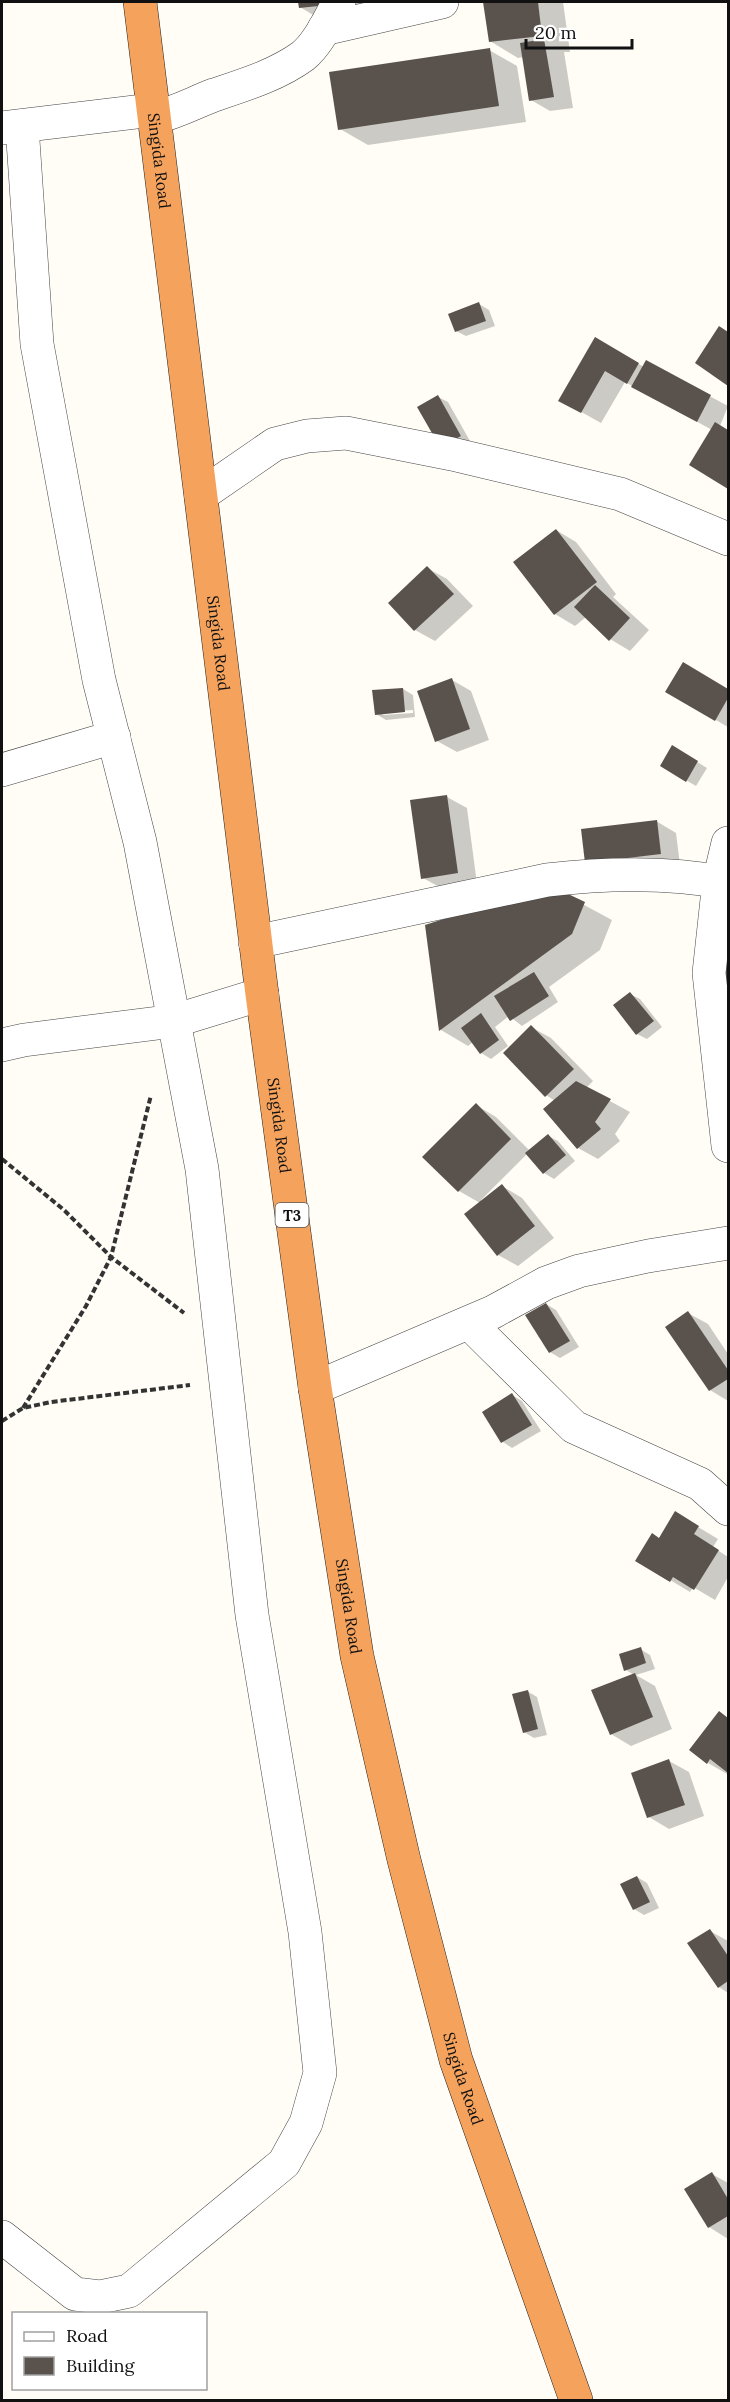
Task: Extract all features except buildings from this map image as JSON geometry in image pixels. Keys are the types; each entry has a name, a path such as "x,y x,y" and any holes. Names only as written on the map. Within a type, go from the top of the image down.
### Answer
{"highway":[{"name":"Singida Road","path":"140,2 255,942 315,1388 357,1656 404,1860 456,2060 576,2400"}],"street":[{"path":"2,2237 75,2294 100,2297 129,2291 284,2163 306,2123 320,2073 305,1932 252,1615 202,1169 140,842 99,680 37,344 12,127 174,113 270,74 304,55 331,15 442,2"},
{"path":"201,495 275,444 308,436 346,433 452,454 620,494 729,539"},
{"path":"2,770 114,737"},
{"path":"729,843 709,973 729,1146"},
{"path":"255,942 547,880 584,876 616,876 724,882"},
{"path":"2,1045 174,1021 262,994"},
{"path":"315,1388 469,1323 546,1283 579,1271 648,1256 729,1243"},
{"path":"469,1323 574,1427 700,1484 729,1509"}],"path":[{"path":"23,1408 86,1306 111,1257 152,1093"},
{"path":"2,1159 64,1210 111,1257 144,1284 223,1341"},
{"path":"2,1421 23,1408 51,1402 227,1380"}]}
